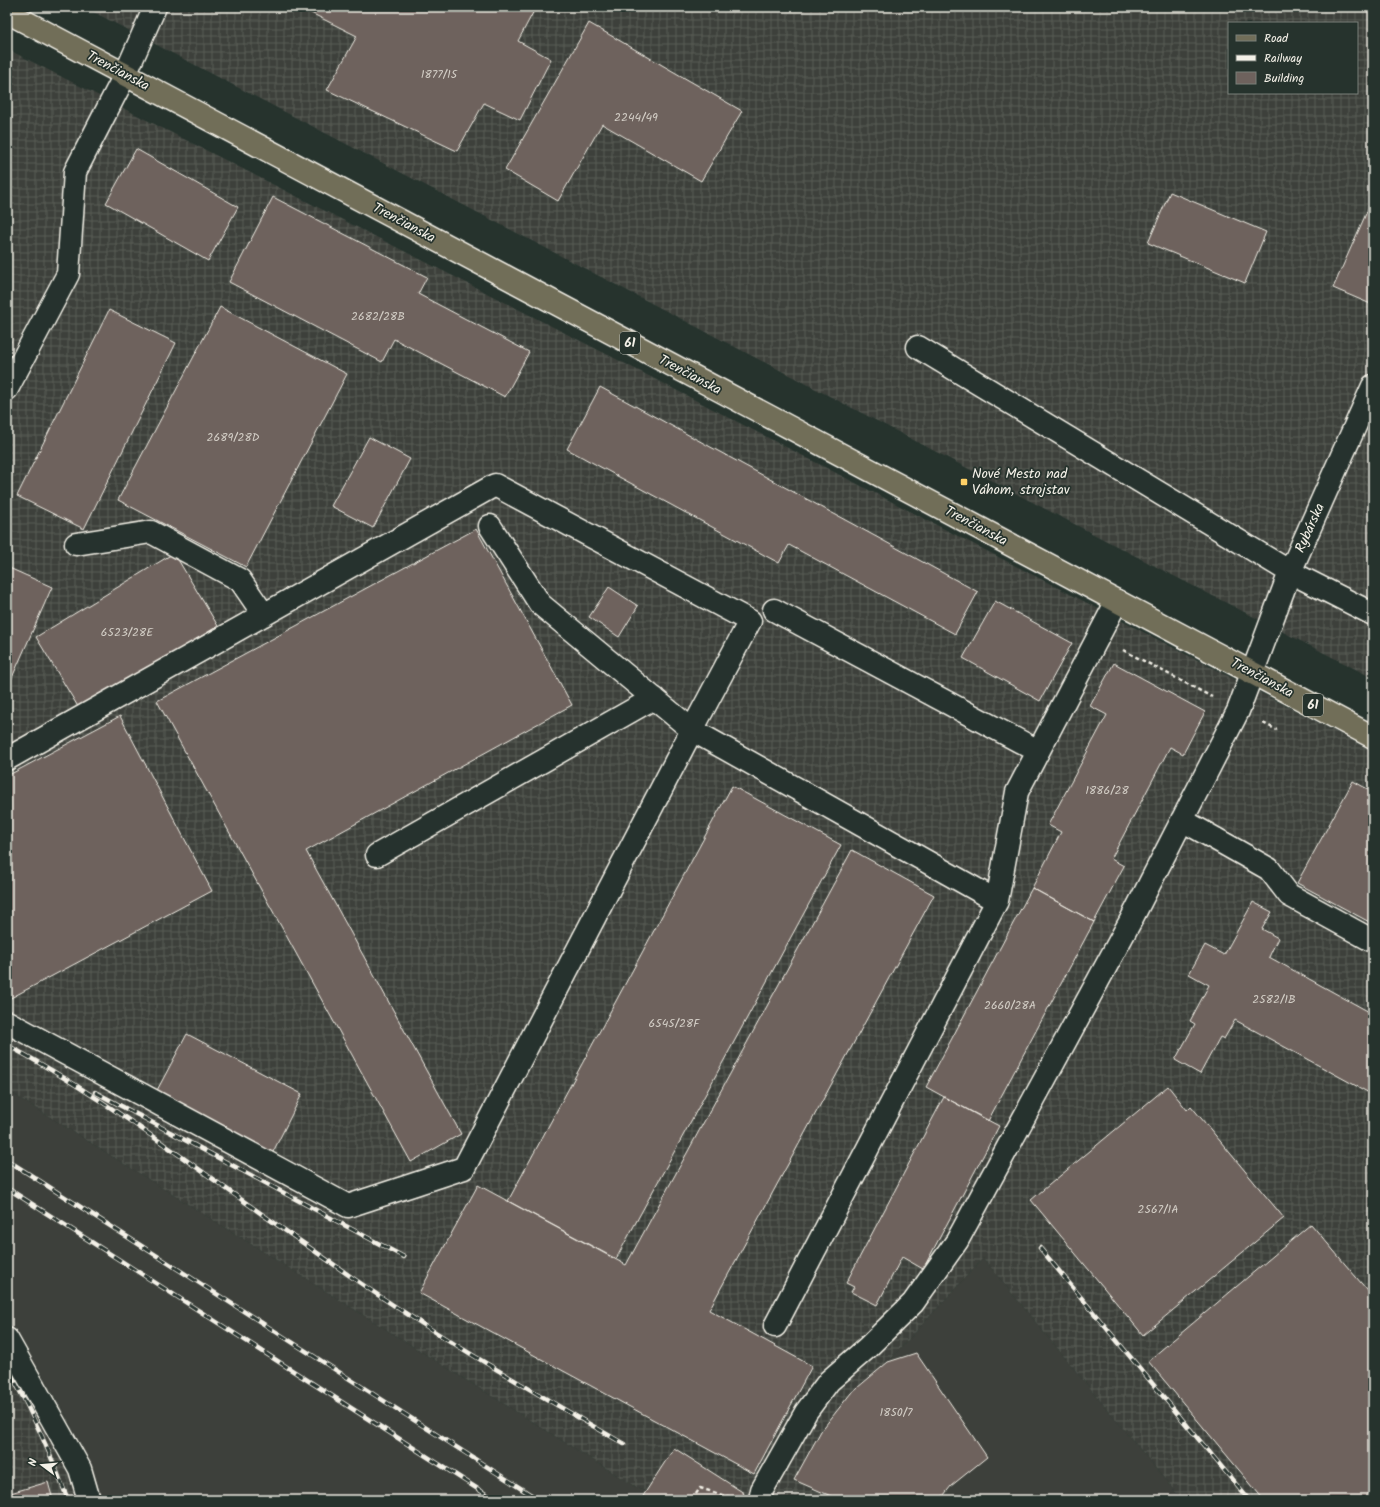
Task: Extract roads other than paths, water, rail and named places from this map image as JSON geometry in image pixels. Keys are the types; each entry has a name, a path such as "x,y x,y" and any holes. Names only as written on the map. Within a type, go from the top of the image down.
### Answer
{"main road":[{"name":"Trenčianska","path":"7,12 1373,737"}],"lane":[{"path":"7,389 68,274 76,172 125,75 155,7"},
{"path":"918,346 1290,572 1373,614"},
{"name":"Rybárska","path":"760,1500 762,1490 806,1412 829,1381 867,1348 913,1303 957,1241 1131,920 1238,711 1290,572 1373,386"},
{"path":"7,759 495,485 750,621 464,1168 348,1206 7,1022"},
{"path":"490,526 540,604 692,730 997,901"},
{"path":"76,544 151,532 240,580 264,615"},
{"path":"776,1326 997,901 1016,792 1117,601"},
{"path":"774,610 1038,751"},
{"path":"378,855 654,698"},
{"path":"1182,820 1269,869 1289,895 1373,941"},
{"path":"7,1339 80,1469 89,1500"}],"railway":[{"path":"7,1045 56,1073 127,1119 383,1299 485,1363 624,1444"},
{"path":"95,1092 404,1257"},
{"path":"7,1160 539,1500"},
{"path":"7,1188 495,1500"},
{"path":"1040,1248 1249,1500"},
{"path":"7,1367 40,1432 68,1500"}],"place":[{"name":"Nové Mesto nad Váhom, strojstav","path":"964,482"}]}
